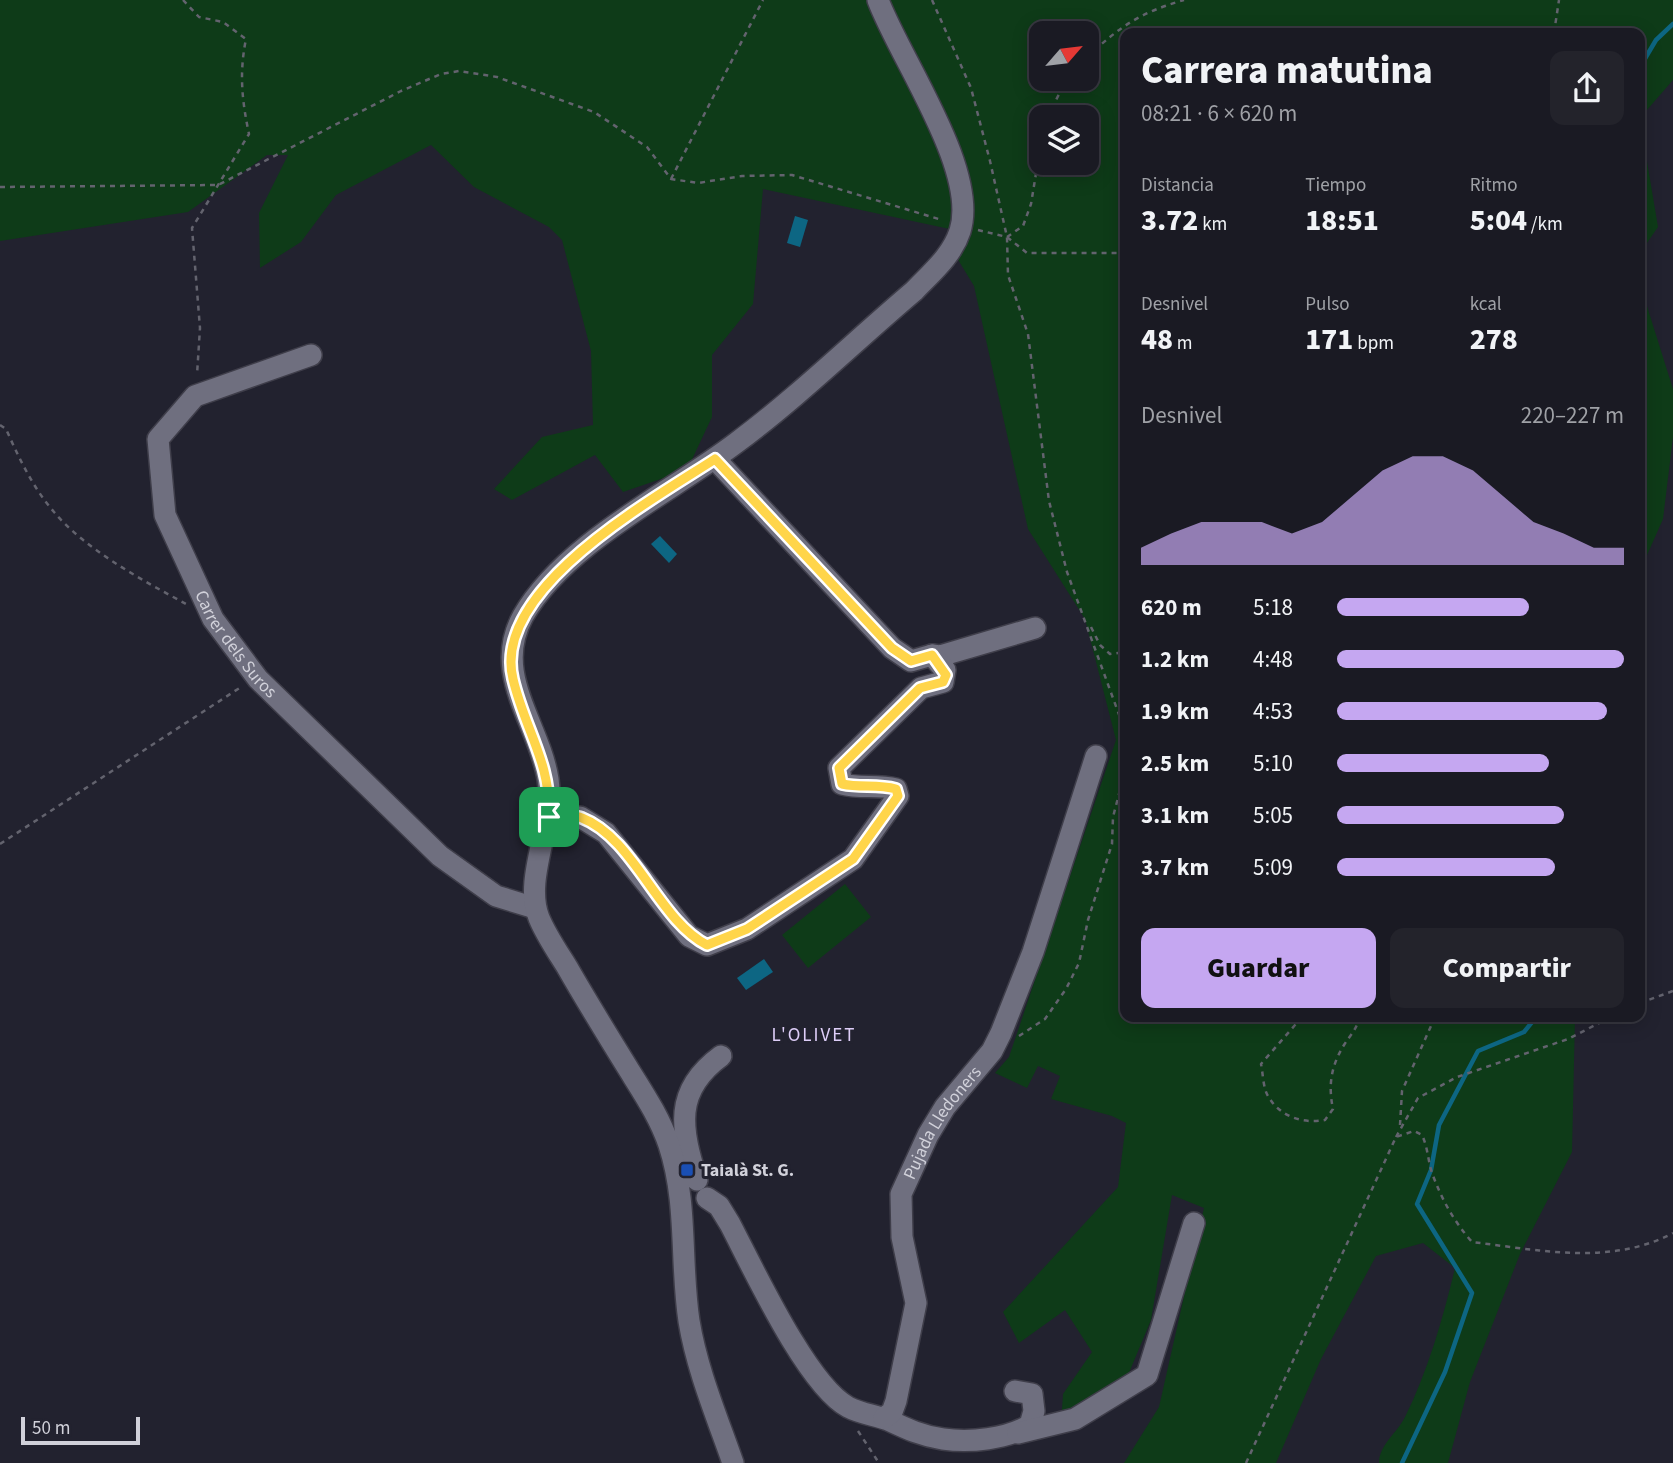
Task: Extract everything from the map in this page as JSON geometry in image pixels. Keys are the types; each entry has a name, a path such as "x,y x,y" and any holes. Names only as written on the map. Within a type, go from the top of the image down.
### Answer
{"street":[{"path":"878,0 953,162 963,199 961,226 948,254 914,291 715,459 596,540 556,576 521,620 514,638 511,668 548,776 549,817 533,891 535,908 694,1186 719,1206 792,1339 833,1395 846,1406 884,1419 920,1436 958,1441 1016,1434 1075,1419 1147,1376 1194,1223"},
{"name":"Carrer dels Suros","path":"311,355 195,396 158,439 164,515 213,619 258,679 440,856 496,896 535,908"},
{"path":"715,459 892,648 911,661 932,655 940,656 1035,628"},
{"path":"549,817 580,817 606,834 657,892 690,936 707,945 747,929 853,859 898,796 896,789 880,785 860,788 842,784 839,768 920,688 943,682 945,670 932,655"},
{"name":"Pujada Lledoners","path":"884,1419 892,1412 896,1401 916,1303 902,1237 901,1194 915,1159 945,1107 992,1051 1033,952 1096,756"},
{"path":"683,1217 695,1213 694,1186 683,1124 685,1101 702,1070 721,1056"},
{"path":"694,1186 683,1217 689,1321 706,1384 733,1463"},
{"path":"1015,1391 1032,1394 1034,1411 1030,1425 1016,1434"}],"path":[{"path":"183,0 198,17 223,22 246,39 240,68 242,99 249,134 192,228 200,328 195,396"},
{"path":"671,178 763,0"},
{"path":"932,0 971,88 1007,237 1008,275 1028,334 1049,501 1067,572 1100,645 1110,654 1120,653"},
{"path":"1099,46 1121,26 1155,8 1184,0"},
{"path":"1555,28 1559,0"},
{"path":"0,187 218,185 401,91 441,74 459,71 497,77 594,112 647,147 671,178 698,183 742,176 792,176 1007,237 1027,253 1120,253"},
{"path":"1007,237 1023,226 1031,204 1036,175"},
{"path":"0,425 6,429 25,469 55,513 121,569 213,619"},
{"path":"1088,621 1120,716"},
{"path":"0,844 234,690 258,679"},
{"path":"992,1051 1045,1018 1066,989 1079,963 1088,920 1112,844 1113,817 1120,790"},
{"path":"1645,1001 1673,991"},
{"path":"1298,1022 1261,1064 1267,1095 1290,1117 1308,1123 1325,1120 1333,1109 1329,1088 1333,1068 1358,1022"},
{"path":"1400,1126 1402,1091 1433,1022"},
{"path":"1246,1463 1400,1126 1418,1097 1457,1077 1568,1039 1602,1022"},
{"path":"1396,1137 1414,1131 1422,1135 1430,1154 1431,1170 1450,1217 1472,1242 1563,1253 1633,1250 1673,1233"},
{"path":"846,1406 879,1463"}],"green space":[{"path":"0,0 1673,0 1673,80 1645,112 1645,28 1120,28 1120,1022 1575,1022 1572,1152 1520,1254 1470,1382 1448,1463 1379,1463 1382,1450 1402,1423 1421,1381 1455,1268 1423,1243 1376,1256 1321,1359 1276,1463 1124,1463 1159,1407 1204,1208 1172,1195 1151,1320 1126,1380 1061,1424 1063,1394 1092,1352 1065,1310 1019,1343 1003,1312 1118,1187 1126,1123 1112,1116 1051,1099 1060,1076 1038,1066 1027,1088 995,1073 1009,1057 1116,740 1085,619 1028,529 974,286 957,258 959,231 763,189 753,304 712,355 712,417 687,470 623,492 595,455 512,500 494,489 542,437 593,425 591,351 562,240 549,227 474,187 431,145 336,195 301,242 260,268 259,213 288,155 267,155 188,212 0,241"},
{"path":"1645,150 1658,227 1645,246"},
{"path":"1645,300 1673,389 1673,437 1663,519 1645,560"},
{"path":"845,884 871,917 808,968 782,935"}],"water":[{"path":"795,216 808,220 800,247 787,243"},
{"path":"660,536 677,554 669,563 651,544"},
{"path":"764,959 773,972 746,990 737,978"}],"waterway":[{"path":"1645,59 1656,40 1673,24"},
{"path":"1402,1463 1445,1372 1472,1293 1417,1204 1431,1170 1439,1125 1478,1051 1524,1032 1532,1022"}],"place":[{"name":"Taialà St. G.","path":"687,1170"}],"district":[{"name":"L'OLIVET","path":"814,1034"}],"route":[{"path":"715,459 892,648 911,661 932,655 945,670 943,682 927,684 920,688 847,757 839,768 842,784 860,788 880,785 896,789 898,796 853,859 747,929 707,945 690,936 657,892 606,834 580,817 549,817 548,776 511,668 514,638 521,620 541,592 579,554 650,501 715,459"}]}
